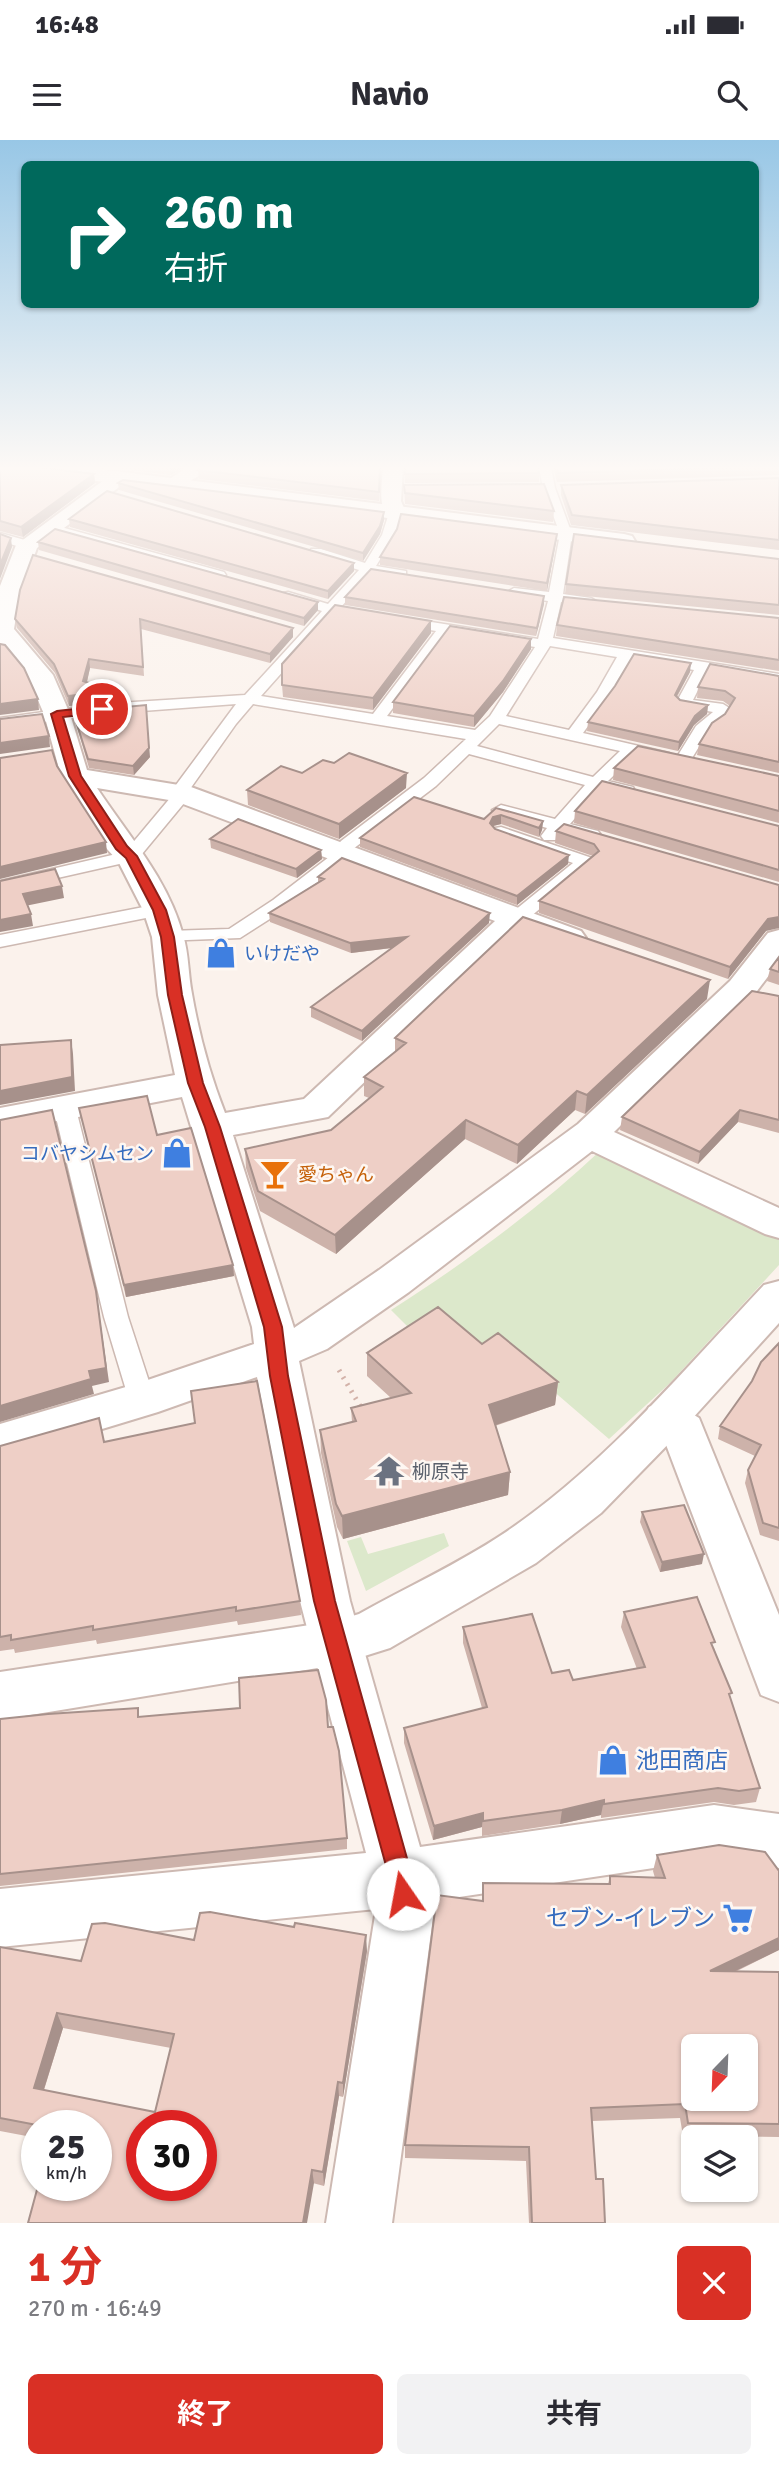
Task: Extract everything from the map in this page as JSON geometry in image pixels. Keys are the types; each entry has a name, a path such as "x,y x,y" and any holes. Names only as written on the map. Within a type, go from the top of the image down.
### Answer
{"street":[{"path":"20,564 6,598 2,631 8,649 40,675 57,714 65,760 122,849 131,856 163,924 175,995 195,1083 212,1127 273,1327 325,1601 401,1878 405,1910 359,2223"},
{"path":"65,760 181,793 592,946"},
{"path":"212,1127 315,1108 516,919"},
{"path":"0,1442 142,1400 312,1338 394,1281 589,1135 738,991 779,940"},
{"path":"0,1120 195,1083"},
{"path":"589,1135 779,1224"},
{"path":"0,1696 336,1643 372,1632 519,1549 584,1499 665,1419 779,1296"},
{"path":"665,1419 683,1431 779,1679"},
{"path":"0,1918 401,1878 714,1832 779,1841"}],"lane":[{"path":"147,564 234,579"},
{"path":"355,564 411,576"},
{"path":"0,886 131,856 181,793 230,721 302,633 332,609 371,564"},
{"path":"0,942 163,924 233,934 280,904 335,861 347,845 430,782 496,719 529,669 543,642 561,564"},
{"path":"269,590 332,609 385,619 779,679"},
{"path":"503,590 608,604"},
{"path":"377,719 446,628"},
{"path":"573,736 626,656"},
{"path":"496,719 689,762 702,729 715,720 723,709 684,703 702,667"},
{"path":"0,723 57,714 249,699 480,736"},
{"path":"465,748 648,797"},
{"path":"542,845 596,783 632,750"},
{"path":"501,810 611,841"},
{"path":"501,832 586,862 516,919"},
{"path":"65,1109 116,1317 142,1400"}],"path":[{"path":"312,1338 331,1356 364,1412"}],"green space":[{"path":"601,1150 779,1234 779,1265 670,1383 609,1439 500,1345 482,1355 412,1331 391,1310 500,1235 552,1194"},
{"path":"444,1533 449,1546 366,1591 347,1541 361,1537 368,1554"}],"building":[{"path":"30,564 66,564 293,628 270,654 140,619 143,667 89,659 83,681 113,691 68,696 54,664 15,619 20,590"},
{"path":"116,564 182,564 318,602 304,618"},
{"path":"232,564 353,564 328,591"},
{"path":"426,564 551,564 547,583"},
{"path":"569,564 779,564 779,605 566,584"},
{"path":"371,569 544,596 537,628 345,597"},
{"path":"564,597 779,618 779,660 557,625"},
{"path":"335,605 431,621 373,698 282,685 282,664"},
{"path":"450,626 531,639 503,681 474,716 393,702"},
{"path":"0,644 5,645 24,668 38,699 0,704"},
{"path":"634,654 691,663 675,695 680,700 708,705 695,716 679,742 588,722 615,686"},
{"path":"710,664 779,676 779,762 699,744 712,723 725,714 735,698 725,691 698,687"},
{"path":"146,705 149,748 133,766 88,759 73,712"},
{"path":"42,714 49,736 0,743 0,719"},
{"path":"638,746 779,776 779,811 614,768"},
{"path":"52,750 57,766 106,842 0,867 0,758"},
{"path":"349,753 407,773 339,824 247,790 281,766 302,773 323,760 334,763"},
{"path":"602,781 779,826 779,870 575,811"},
{"path":"414,797 484,819 496,808 543,821 539,828 501,815 493,817 490,823 495,829 569,855 517,896 360,838"},
{"path":"238,819 321,850 296,869 210,839"},
{"path":"564,824 779,885 779,917 768,919 730,967 539,901 599,851 594,844 556,831"},
{"path":"342,858 490,913 362,1031 311,1007 407,937 350,943 269,913 324,879 318,877"},
{"path":"55,869 62,886 23,894 31,914 0,920 0,881"},
{"path":"523,917 710,980 587,1095 577,1091 518,1145 466,1120 335,1235 258,1191 245,1149 331,1130 383,1087 364,1077 406,1043 395,1038"},
{"path":"779,957 779,972 770,969"},
{"path":"752,991 779,996 779,1120 740,1110 700,1152 622,1117"},
{"path":"71,1040 72,1077 0,1091 0,1045"},
{"path":"147,1096 157,1135 191,1128 233,1265 124,1285 79,1108"},
{"path":"52,1110 96,1291 106,1368 89,1371 91,1379 0,1406 0,1120"},
{"path":"438,1307 482,1344 498,1333 558,1382 489,1405 510,1472 342,1516 336,1504 320,1430 356,1421 351,1408 411,1393 367,1353"},
{"path":"779,1343 779,1528 763,1523 748,1470 761,1445 720,1426 752,1381 761,1362"},
{"path":"257,1381 300,1601 236,1611 236,1607 93,1630 93,1626 11,1640 11,1635 0,1637 0,1446 99,1418 104,1442 195,1423 191,1391"},
{"path":"684,1505 704,1554 662,1562 642,1512"},
{"path":"697,1597 715,1642 711,1643 732,1693 729,1694 760,1788 739,1791 718,1788 604,1804 604,1800 562,1810 483,1821 483,1813 434,1826 404,1728 487,1707 463,1627 532,1614 552,1673 569,1670 573,1680 645,1667 624,1612"},
{"path":"318,1670 326,1700 328,1727 333,1727 339,1751 347,1838 0,1874 0,1719 138,1708 138,1717 240,1708 239,1678"},
{"path":"719,1845 765,1852 779,1871 779,1938 710,1971 779,1972 779,2124 688,2123 686,2111 758,2111 758,2034 681,2034 681,2104 591,2108 596,2179 603,2179 605,2223 532,2223 529,2147 405,2145 437,1895 483,1901 483,1883 610,1884 610,1876 665,1878 657,1855"},
{"path":"210,1912 294,1927 295,1923 366,1935 343,2083 338,2082 323,2172 312,2170 303,2223 28,2223 34,2201 112,2201 112,2110 21,2110 21,2122 0,2118 0,1947 81,1961 92,1924 105,1923 194,1940 200,1913","holes":["57,2013 174,2034 155,2110 217,2110 217,2201 126,2201 126,2110 145,2110 34,2088"]}],"place":[{"name":"いけだや","path":"221,953"},
{"name":"コバヤシムセン","path":"177,1153"},
{"name":"愛ちゃん","path":"275,1174"},
{"name":"柳原寺","path":"389,1471"},
{"name":"池田商店","path":"613,1760"},
{"name":"セブン-イレブン","path":"738,1918"}],"route":[{"path":"102,709 57,714 66,752 84,793 122,849 131,856 159,910 168,937 175,995 195,1083 212,1127 273,1327 279,1376 325,1601 397,1862 403,1894"}]}
